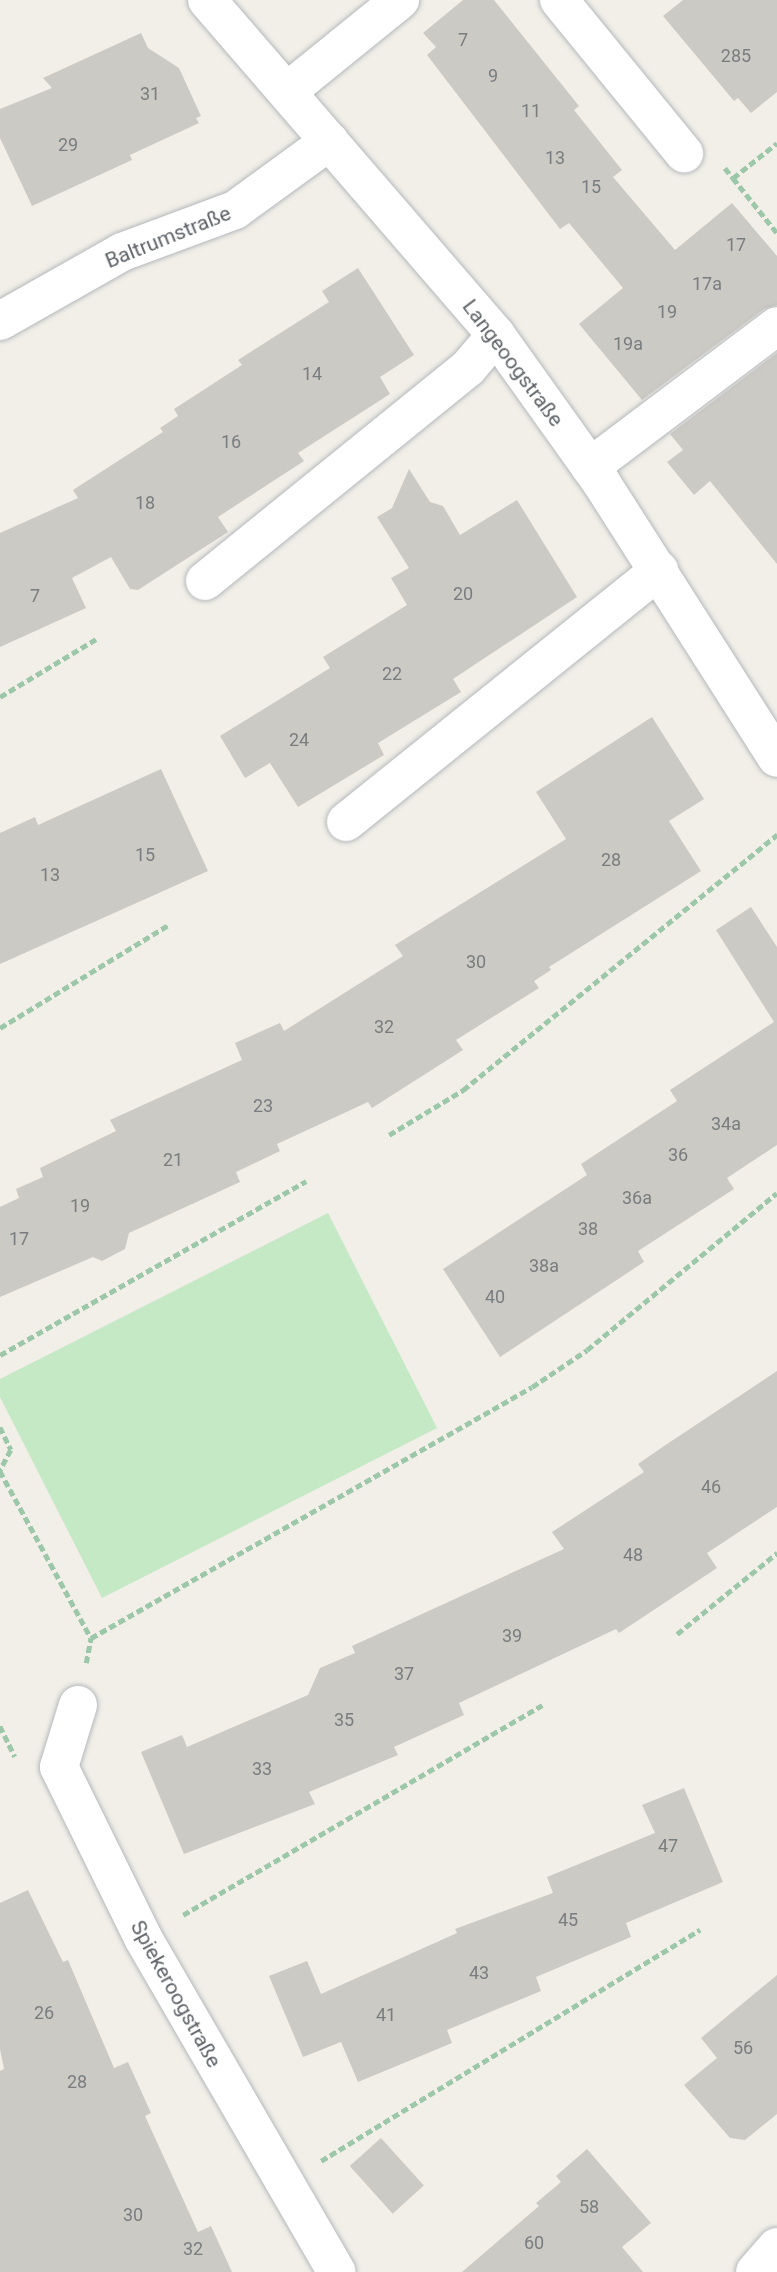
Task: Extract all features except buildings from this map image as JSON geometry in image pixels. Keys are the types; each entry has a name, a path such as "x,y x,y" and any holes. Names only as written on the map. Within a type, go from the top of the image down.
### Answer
{"street":[{"name":"Langeoogstraße","path":"207,0 289,90 496,335 659,570 777,758"},
{"path":"289,90 400,0"},
{"path":"559,0 684,153"},
{"name":"Baltrumstraße","path":"0,321 122,252 235,210 330,141"},
{"path":"590,467 777,326"},
{"path":"205,581 468,368 496,335"},
{"path":"346,822 659,570"},
{"name":"Spiekeroogstraße","path":"78,1705 60,1767 143,1938 337,2272"},
{"path":"755,2272 777,2247"}],"path":[{"path":"733,178 777,144"},
{"path":"684,153 716,158 777,233"},
{"path":"0,697 96,639"},
{"path":"388,1135 463,1090 777,835"},
{"path":"0,1028 168,925"},
{"path":"0,1355 306,1181"},
{"path":"0,1427 11,1450 0,1471 91,1638 533,1387 587,1350 777,1193"},
{"path":"677,1634 777,1553"},
{"path":"143,1938 542,1705"},
{"path":"284,2183 700,1930"}],"green space":[{"path":"328,1213 437,1428 102,1598 0,1397 0,1379"}]}
